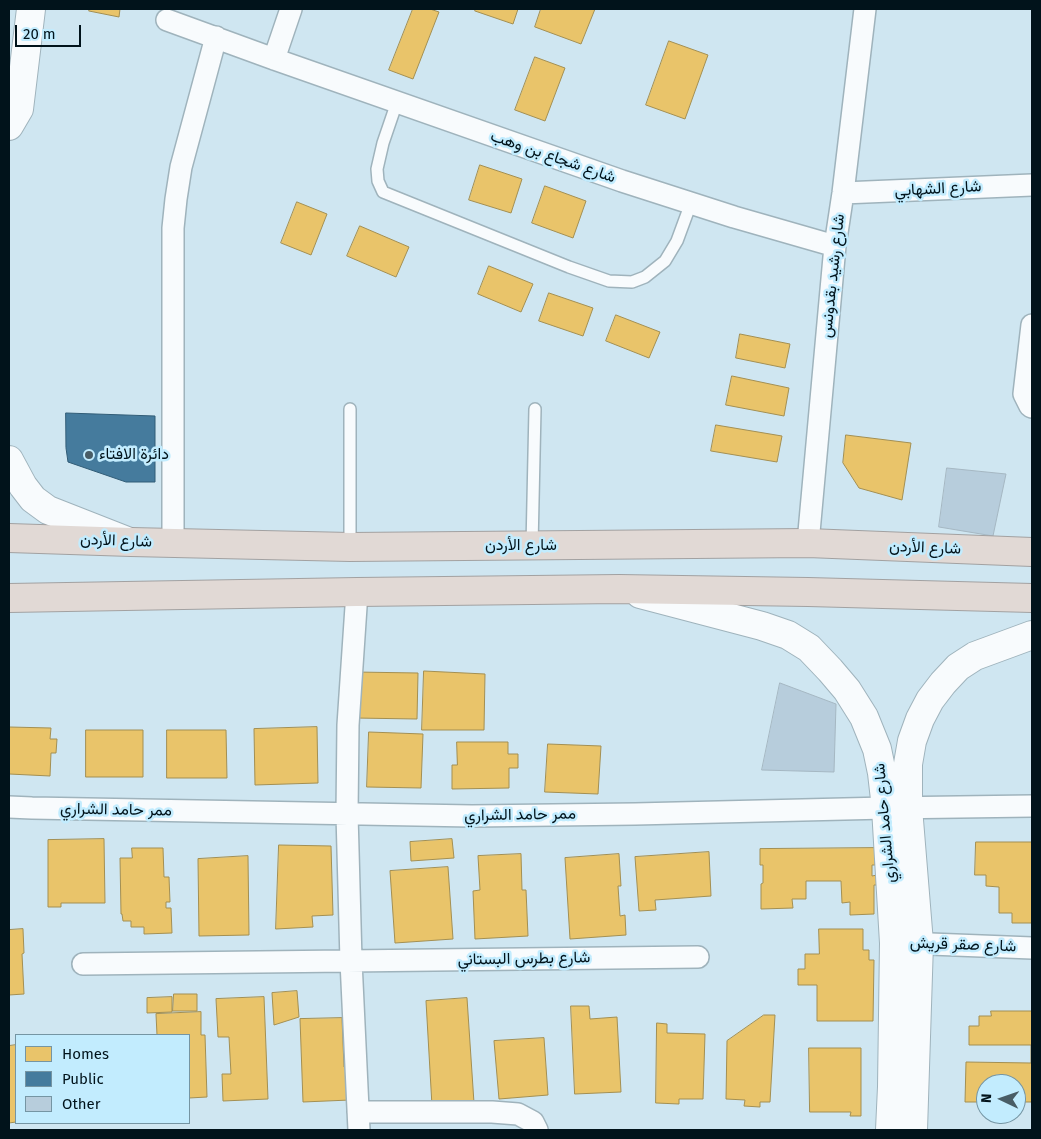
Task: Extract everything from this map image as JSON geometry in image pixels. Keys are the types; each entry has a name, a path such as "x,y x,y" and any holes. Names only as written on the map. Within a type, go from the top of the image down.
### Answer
{"highway":[{"name":"شارع الأردن","path":"9,538 350,547 808,543 1032,552"},
{"path":"9,598 619,589 1032,598"}],"street":[{"path":"9,126 19,109 30,9"},
{"path":"274,60 292,9"},
{"name":"شارع رشيد بقدونس","path":"808,543 835,246 865,9"},
{"name":"شارع شجاع بن وهب","path":"167,20 274,60 622,181 734,217 835,246"},
{"path":"173,543 173,237 176,198 181,167 216,37"},
{"name":"شارع الشهابي","path":"843,193 1032,185"},
{"path":"1032,325 1024,394 1030,406 1032,406"},
{"path":"9,460 23,486 33,499 48,510 131,542"},
{"name":"شارع حامد الشراري","path":"619,589 762,626 788,635 809,648 847,690 864,716 877,748 882,772 897,808"},
{"path":"357,592 348,725 347,814 351,960 359,1121 492,1112 518,1114 533,1122 537,1130"},
{"name":"شارع حامد الشراري","path":"913,1130 906,943 897,808 912,742 920,719 930,700 958,667 975,656 1032,635"},
{"name":"ممر حامد الشراري","path":"9,807 472,816 1032,806"},
{"name":"شارع حامد الشراري","path":"890,1130 892,1087 906,943"},
{"name":"شارع صقر قريش","path":"906,943 1032,948"},
{"name":"شارع بطرس البستاني","path":"84,964 698,958"}],"lane":[{"path":"397,102 383,143 377,169 378,181 383,192 569,267 609,281 632,282 645,277 665,261 678,241 691,203"},
{"path":"350,409 350,547"},
{"path":"532,546 535,409"}],"building: Homes":[{"path":"90,9 120,9 119,17 89,11"},
{"path":"413,9 430,9 439,12 413,79 389,70"},
{"path":"476,9 518,9 513,24 475,11"},
{"path":"541,9 595,9 581,44 535,27"},
{"path":"669,41 708,55 685,119 646,105"},
{"path":"535,57 565,68 545,121 515,110"},
{"path":"480,165 522,179 511,213 469,200"},
{"path":"545,186 586,201 573,238 532,223"},
{"path":"297,202 327,214 311,255 281,243"},
{"path":"360,226 409,247 396,277 347,256"},
{"path":"489,266 533,284 521,312 478,294"},
{"path":"549,293 593,308 583,336 539,321"},
{"path":"616,315 660,332 649,358 606,341"},
{"path":"740,334 790,344 785,368 736,358"},
{"path":"732,376 789,388 784,416 726,405"},
{"path":"716,425 782,436 777,462 711,451"},
{"path":"846,435 911,443 902,500 859,488 843,463"},
{"path":"424,671 485,674 484,730 422,730"},
{"path":"355,672 418,673 417,719 354,718"},
{"path":"9,727 51,728 50,739 57,739 56,753 51,753 50,776 9,774"},
{"path":"317,727 318,783 255,785 254,729"},
{"path":"86,730 143,730 143,777 86,777"},
{"path":"167,730 226,730 227,778 167,778"},
{"path":"369,732 423,734 421,788 367,787"},
{"path":"457,742 508,742 508,754 518,754 518,768 509,768 509,788 452,789 452,765 457,765"},
{"path":"548,744 601,746 598,794 545,792"},
{"path":"104,839 105,903 61,903 61,907 48,907 48,840"},
{"path":"452,839 454,858 411,861 410,842"},
{"path":"976,842 1032,842 1032,923 1012,923 1012,913 999,913 999,887 986,886 986,875 975,875"},
{"path":"279,845 331,846 333,915 312,916 313,927 276,929"},
{"path":"132,848 163,848 164,877 169,877 170,902 166,902 166,908 171,908 172,933 144,934 144,927 131,927 131,921 123,921 121,914 120,858 132,858"},
{"path":"875,848 875,865 872,865 872,876 877,875 877,885 874,885 874,914 850,915 850,902 842,903 841,881 806,881 806,899 792,899 793,908 761,909 763,865 760,865 760,849"},
{"path":"709,852 711,896 655,900 656,910 639,911 635,857"},
{"path":"521,854 522,890 526,890 528,936 475,939 473,891 480,890 478,856"},
{"path":"619,854 621,886 618,886 620,916 625,915 626,935 570,939 565,858"},
{"path":"248,856 249,935 199,936 198,859"},
{"path":"448,867 453,939 395,943 390,871"},
{"path":"23,929 24,994 9,995 9,930"},
{"path":"819,929 863,929 863,950 869,950 869,960 874,960 873,1021 817,1021 817,985 798,985 798,969 805,969 805,954 819,954"},
{"path":"297,991 299,1017 274,1025 272,993"},
{"path":"174,994 197,994 197,1011 173,1011"},
{"path":"172,997 172,1012 147,1013 147,998"},
{"path":"264,997 268,1099 223,1101 222,1074 231,1074 229,1037 218,1037 216,999"},
{"path":"467,998 474,1103 432,1106 426,1001"},
{"path":"571,1006 589,1006 590,1019 617,1017 621,1092 575,1094"},
{"path":"991,1011 1032,1011 1032,1102 1026,1102 1026,1074 976,1074 976,1102 965,1102 966,1062 1031,1063 1031,1045 969,1045 969,1026 979,1026 979,1016 991,1016"},
{"path":"201,1012 201,1035 205,1035 207,1097 190,1098 190,1034 157,1034 156,1014"},
{"path":"764,1015 775,1015 770,1102 760,1102 760,1107 744,1106 745,1100 726,1099 727,1041"},
{"path":"342,1018 344,1067 349,1067 350,1100 303,1102 300,1019"},
{"path":"657,1023 667,1024 667,1033 705,1034 703,1099 679,1099 679,1104 656,1103"},
{"path":"544,1038 548,1095 499,1099 494,1041"},
{"path":"15,1045 15,1122 9,1123 9,1046"},
{"path":"809,1048 861,1048 861,1116 850,1116 851,1112 810,1112"}],"building: Public":[{"path":"66,413 155,416 155,482 126,482 68,462"}],"building: Other":[{"path":"947,468 1006,474 993,536 939,527"},
{"path":"780,683 836,704 834,772 762,770"}],"place":[{"name":"دائرة الافتاء","path":"89,455"}]}
